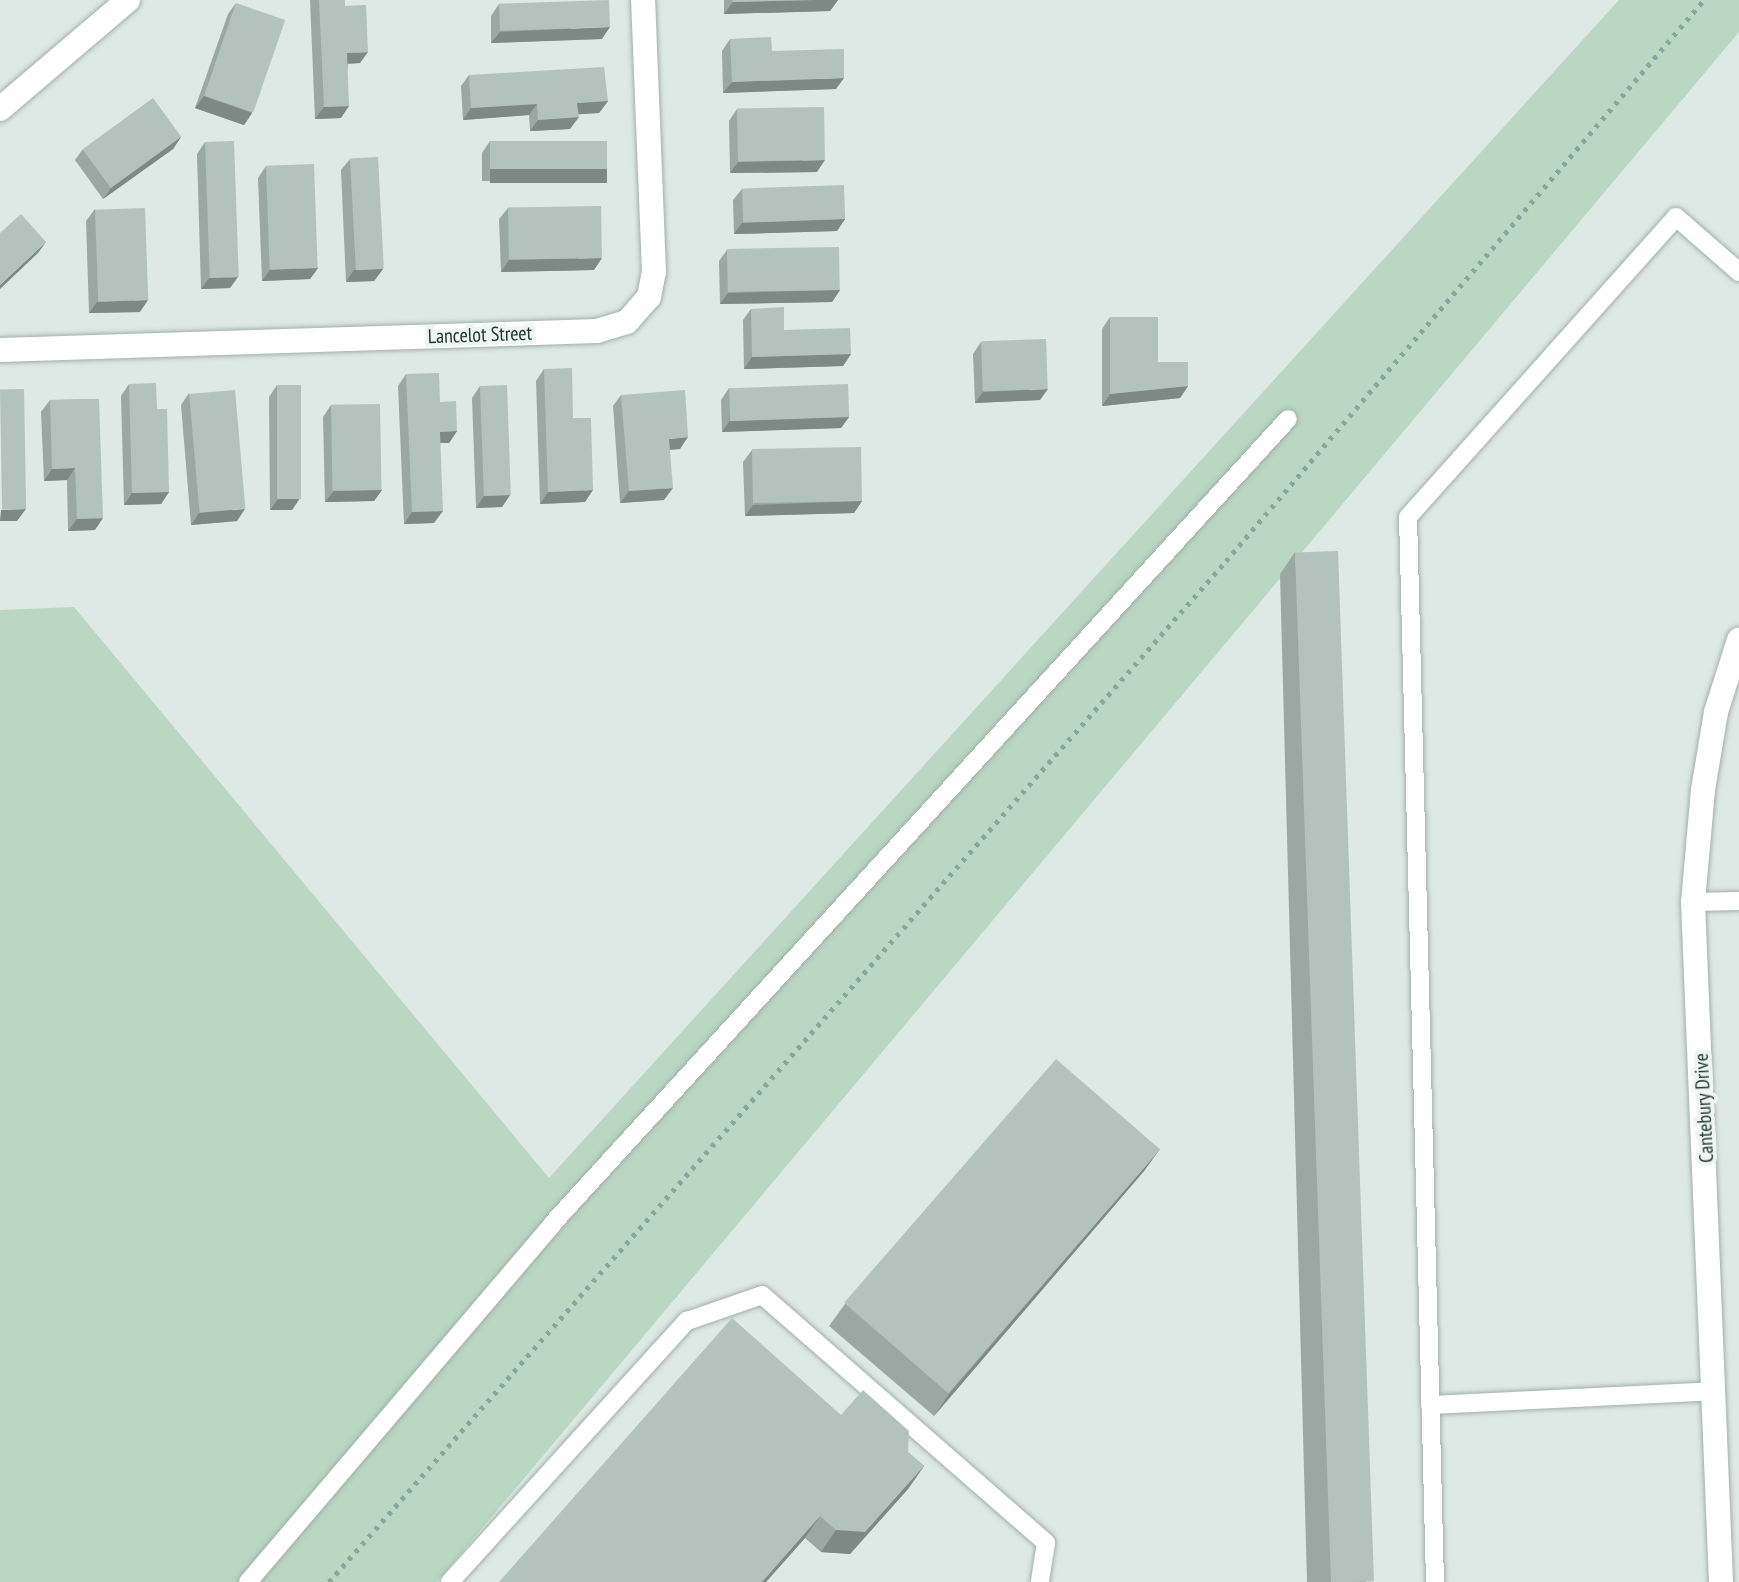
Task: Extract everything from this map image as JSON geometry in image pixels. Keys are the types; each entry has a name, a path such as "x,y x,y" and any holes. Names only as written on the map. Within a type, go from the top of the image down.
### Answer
{"street":[{"path":"0,109 128,0"},
{"name":"Lancelot Street","path":"0,350 597,331 627,322 649,297 654,272 643,0"},
{"name":"Cantebury Drive","path":"1721,1582 1693,902 1711,743 1739,640"}],"lane":[{"path":"1435,1582 1408,517 1676,217 1739,272"},
{"path":"248,1582 553,1223 1288,419"},
{"path":"1693,902 1739,901"},
{"path":"450,1582 687,1321 762,1295 1046,1543 1040,1582"},
{"path":"1430,1405 1714,1391"}],"path":[{"path":"329,1582 1226,561 1704,0"}],"green space":[{"path":"1619,0 1739,0 1739,32 437,1582 0,1582 0,610 74,607 549,1178"}],"building":[{"path":"319,0 345,0 345,6 366,5 368,52 347,53 349,106 324,107"},
{"path":"609,0 610,27 500,31 499,4"},
{"path":"732,0 814,0 733,2"},
{"path":"236,3 285,20 253,113 204,96"},
{"path":"771,37 772,51 844,49 844,78 732,82 730,39"},
{"path":"604,67 608,101 577,103 579,117 538,120 537,104 471,108 469,75"},
{"path":"153,98 181,137 111,188 83,149"},
{"path":"824,107 825,160 738,162 737,109"},
{"path":"234,141 239,277 210,278 205,142"},
{"path":"490,141 607,141 607,169 490,169"},
{"path":"378,157 384,269 356,270 350,158"},
{"path":"314,164 318,268 270,270 266,166"},
{"path":"844,185 845,219 743,223 742,189"},
{"path":"601,206 602,258 509,260 508,208"},
{"path":"145,208 148,300 98,302 95,210"},
{"path":"21,214 46,242 0,285 0,233"},
{"path":"839,247 840,290 728,292 727,249"},
{"path":"784,307 784,330 850,328 851,354 752,357 751,309"},
{"path":"1110,317 1158,317 1158,362 1188,362 1188,386 1110,394"},
{"path":"1046,339 1048,389 983,391 981,341"},
{"path":"572,368 573,418 591,418 593,490 548,492 544,369"},
{"path":"439,373 440,402 456,401 457,431 440,432 443,511 412,512 406,374"},
{"path":"156,383 157,409 167,409 169,492 132,493 129,384"},
{"path":"848,384 849,417 730,421 729,388"},
{"path":"277,385 301,385 301,499 277,499"},
{"path":"507,385 511,495 484,496 480,386"},
{"path":"0,389 24,389 26,509 2,509"},
{"path":"235,390 245,509 200,513 189,394"},
{"path":"685,390 688,437 669,439 673,488 629,491 621,395"},
{"path":"99,399 103,518 77,519 75,468 52,469 50,400"},
{"path":"380,404 382,490 333,491 331,405"},
{"path":"861,447 862,501 753,503 752,449"},
{"path":"1338,551 1374,1581 1331,1582 1295,553"},
{"path":"1056,1059 1160,1150 948,1393 844,1303"},
{"path":"732,1318 841,1415 863,1390 909,1431 908,1452 924,1466 865,1532 836,1530 820,1516 762,1582 499,1582"}]}
